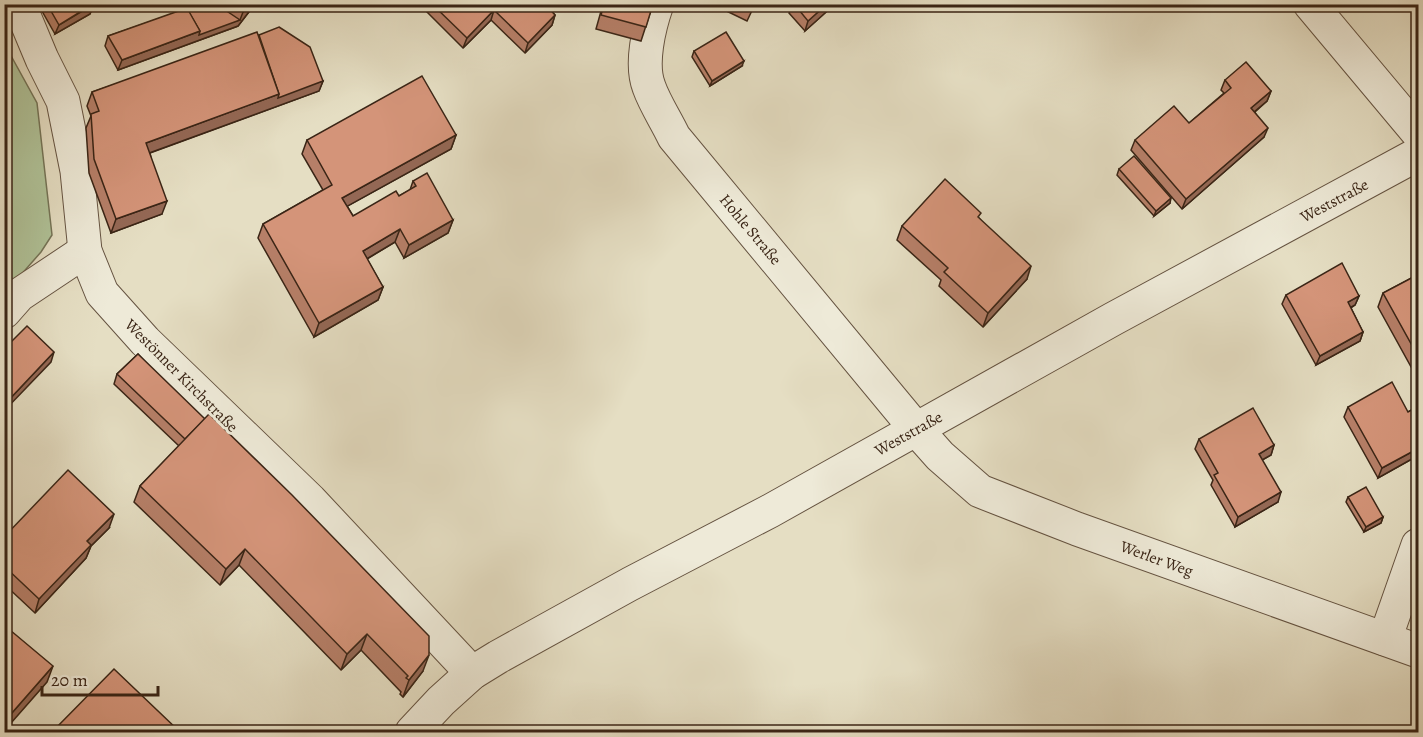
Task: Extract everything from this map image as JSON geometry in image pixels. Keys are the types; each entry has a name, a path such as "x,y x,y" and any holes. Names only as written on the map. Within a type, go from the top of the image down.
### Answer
{"street":[{"name":"Westönner Kirchstraße","path":"19,4 63,101 77,171 86,251 102,293 145,341 310,500 472,674"},
{"name":"Hohle Straße","path":"657,4 649,27 646,71 648,85 674,137 916,429"},
{"path":"1310,4 1419,133"},
{"name":"Weststraße","path":"412,732 441,701 472,674 572,616 770,511 1113,319 1419,154"},
{"path":"4,312 19,295 86,251"},
{"name":"Werler Weg","path":"916,429 940,456 980,491 1077,529 1419,651"},
{"path":"1385,639 1419,545"}],"green space":[{"path":"4,43 37,103 52,235 41,252 5,293"}],"building":[{"path":"47,4 93,4 59,25"},
{"path":"191,4 216,4 240,20 199,35 200,31 187,9"},
{"path":"232,4 249,4 243,12"},
{"path":"432,4 545,4 555,15 528,43 494,10 467,38"},
{"path":"604,4 653,4 646,27 601,15"},
{"path":"794,4 827,4 808,21"},
{"path":"187,8 200,31 122,60 108,36"},
{"path":"279,27 310,47 323,81 278,98 279,94 259,35"},
{"path":"257,32 279,94 146,143 167,201 116,219 94,159 91,114 99,111 92,92"},
{"path":"726,32 744,61 712,81 694,51"},
{"path":"1246,62 1271,91 1251,108 1268,128 1186,199 1135,140 1174,106 1189,123 1231,88 1225,80"},
{"path":"422,76 456,135 342,198 353,216 396,191 399,196 416,186 413,181 427,173 453,220 409,245 400,229 363,251 383,287 319,323 263,224 332,185 307,140"},
{"path":"1134,156 1171,198 1156,211 1119,169"},
{"path":"945,179 981,213 978,217 1031,266 988,313 944,272 948,268 902,226"},
{"path":"1342,263 1359,296 1348,302 1363,332 1320,356 1286,295"},
{"path":"1419,274 1419,358 1383,293"},
{"path":"27,326 54,352 4,405 4,349"},
{"path":"138,354 205,419 185,439 117,374"},
{"path":"1392,382 1408,412 1419,406 1419,448 1382,468 1348,407"},
{"path":"1253,408 1274,445 1259,454 1281,492 1238,517 1214,475 1218,473 1199,439"},
{"path":"209,414 292,495 429,636 429,655 409,680 406,678 408,676 367,634 347,654 245,549 226,569 140,486"},
{"path":"68,470 114,514 87,541 91,545 39,599 4,566 4,537"},
{"path":"1366,487 1383,517 1366,527 1348,497"},
{"path":"4,625 53,666 4,722"},
{"path":"114,669 180,732 52,732"}]}
